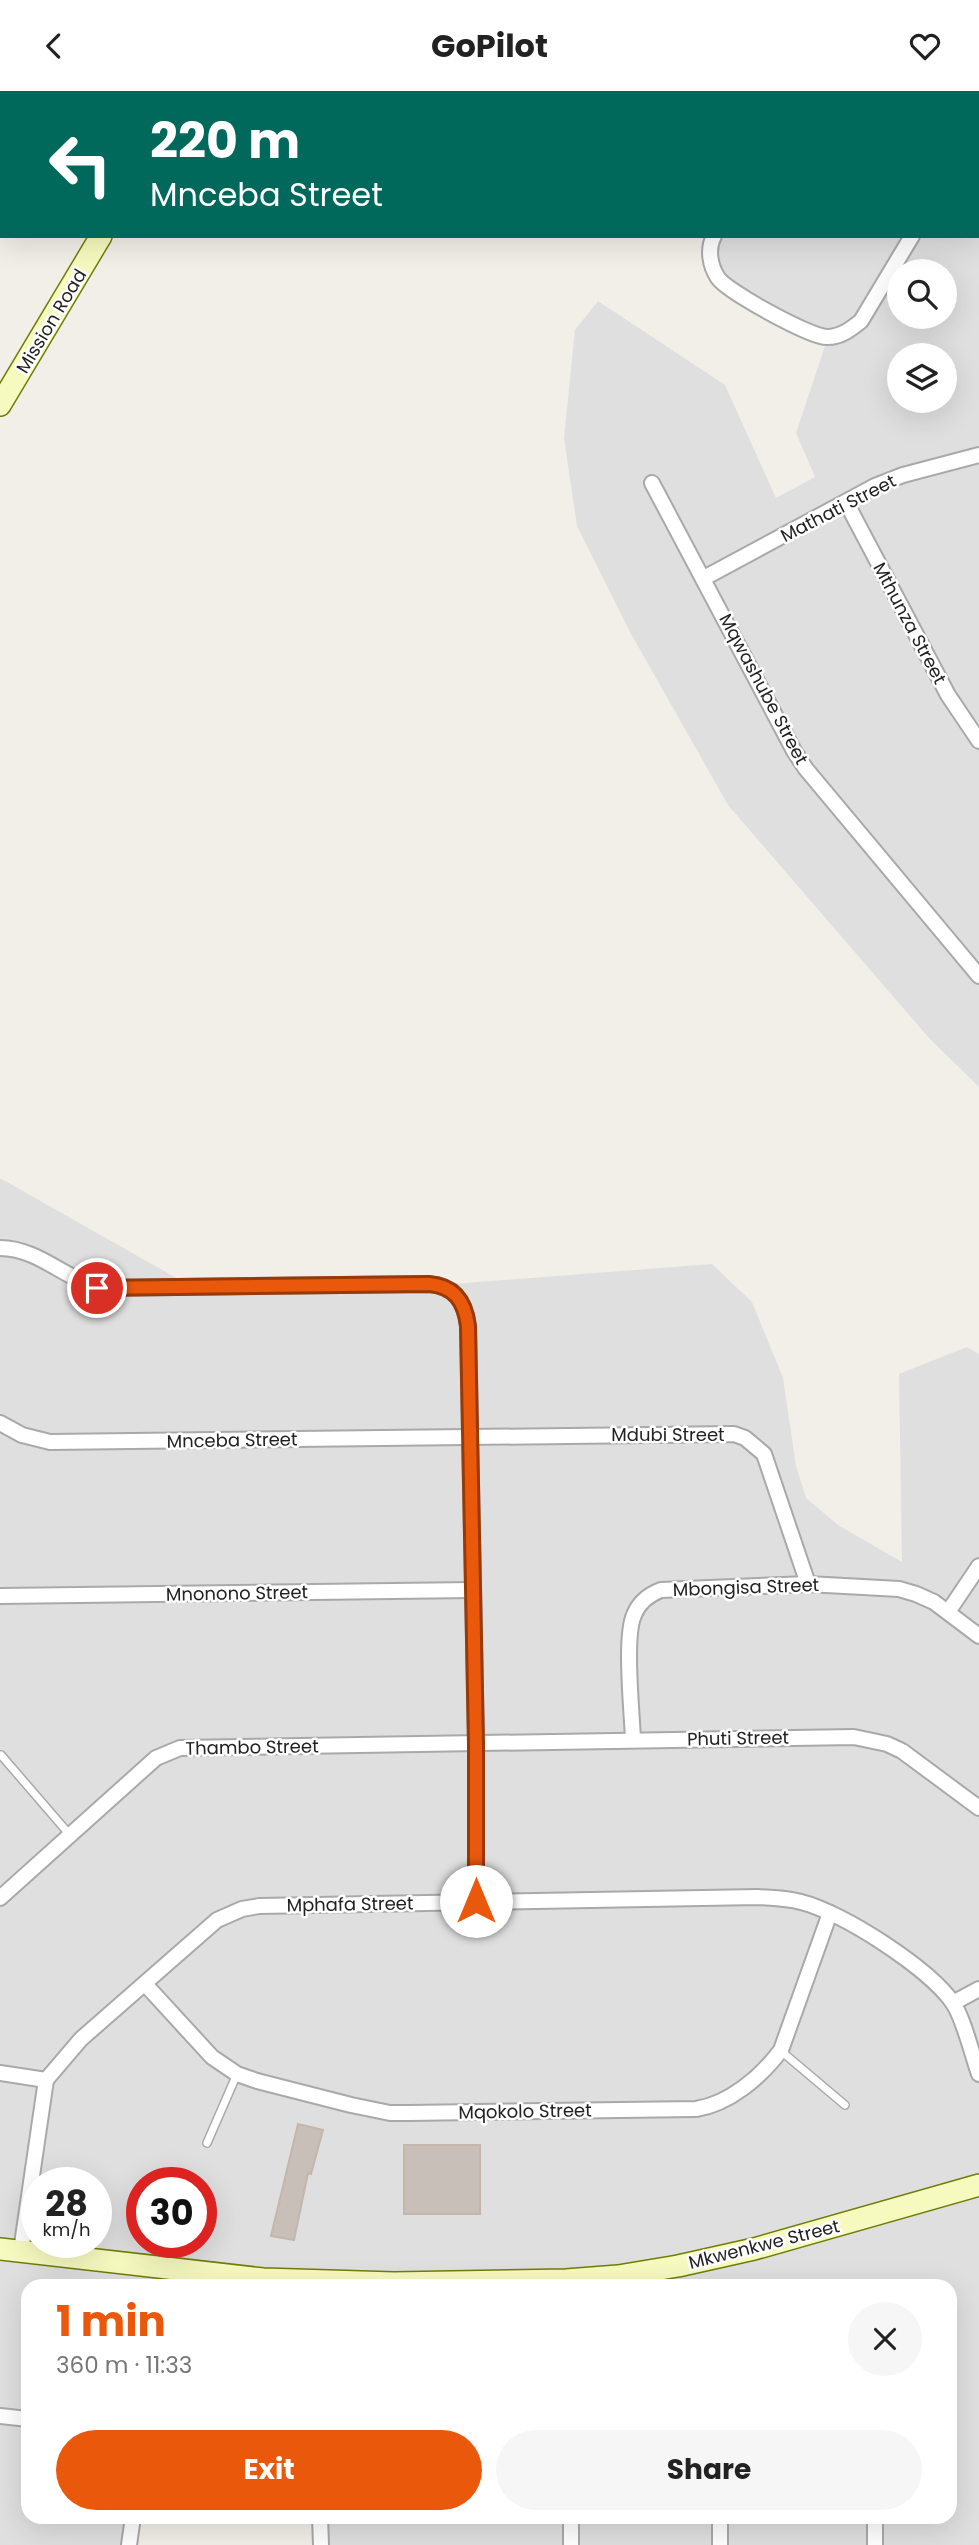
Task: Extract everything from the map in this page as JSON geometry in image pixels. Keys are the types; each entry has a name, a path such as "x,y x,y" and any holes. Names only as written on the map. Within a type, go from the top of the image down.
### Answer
{"street":[{"name":"Mission Road","path":"0,405 100,238"},
{"path":"714,238 710,253 712,266 723,284 803,331 828,337 849,331 861,321 911,238"},
{"name":"Mathati Street","path":"704,578 875,486 903,475 979,456"},
{"name":"Mqwashube Street","path":"652,483 784,733 806,769 979,976"},
{"name":"Mthunza Street","path":"846,502 948,695 979,741"},
{"path":"0,1248 28,1253 97,1288 429,1284 451,1290 461,1299 468,1326 476,1744 476,1901"},
{"name":"Mnceba Street","path":"0,1423 22,1435 50,1442 469,1438"},
{"name":"Mdubi Street","path":"469,1438 717,1433 745,1437 764,1454 769,1465 808,1584"},
{"path":"948,1612 979,1566"},
{"name":"Mbongisa Street","path":"632,1739 631,1623 634,1613 648,1595 661,1590 808,1584 898,1589 925,1598 979,1636"},
{"name":"Mnonono Street","path":"0,1596 473,1590"},
{"name":"Phuti Street","path":"476,1744 632,1739 871,1739 902,1751 979,1808"},
{"name":"Thambo Street","path":"0,1898 156,1758 180,1748 476,1744"},
{"name":"Mphafa Street","path":"46,2080 81,2039 217,1920 242,1909 476,1901 758,1897 803,1902 830,1913 899,1953 953,2003 979,2074"},
{"name":"Mqokolo Street","path":"145,1984 212,2057 237,2074 351,2105 390,2113 696,2109 710,2107 726,2100 771,2063 781,2050 830,1913"},
{"path":"953,2003 979,1989"},
{"path":"0,2073 46,2080 10,2250"},
{"name":"Mkwenkwe Street","path":"596,2279 678,2266 754,2249 979,2185"},
{"name":"Mkwenkwe Street","path":"10,2250 281,2279"},
{"path":"0,2416 21,2418"},
{"path":"129,2545 132,2524"},
{"path":"320,2524 321,2545"},
{"path":"571,2524 571,2545"},
{"path":"720,2524 720,2545"},
{"path":"875,2524 875,2545"}],"lane":[{"path":"1,1755 70,1835"},
{"path":"781,2050 845,2105"},
{"path":"207,2143 237,2074"}],"shaded area":[{"path":"714,238 979,238 979,1087 929,1038 728,805 630,632 577,526 564,438 575,330 598,301 725,385 776,498 815,477 796,433 828,337 717,276"},
{"path":"0,1178 194,1288 440,1285 712,1264 752,1302 783,1378 796,1466 806,1498 838,1525 902,1562 899,1374 967,1347 979,1354 979,2545 321,2545 320,2524 957,2524 957,2279 21,2279 21,2524 134,2524 135,2545 0,2545"}],"building":[{"path":"298,2124 323,2130 311,2174 308,2173 294,2240 271,2236"},
{"path":"404,2145 480,2145 480,2214 404,2214"}],"route":[{"path":"97,1288 110,1290 429,1284 451,1290 461,1299 468,1326 476,1744 476,1901"}]}
